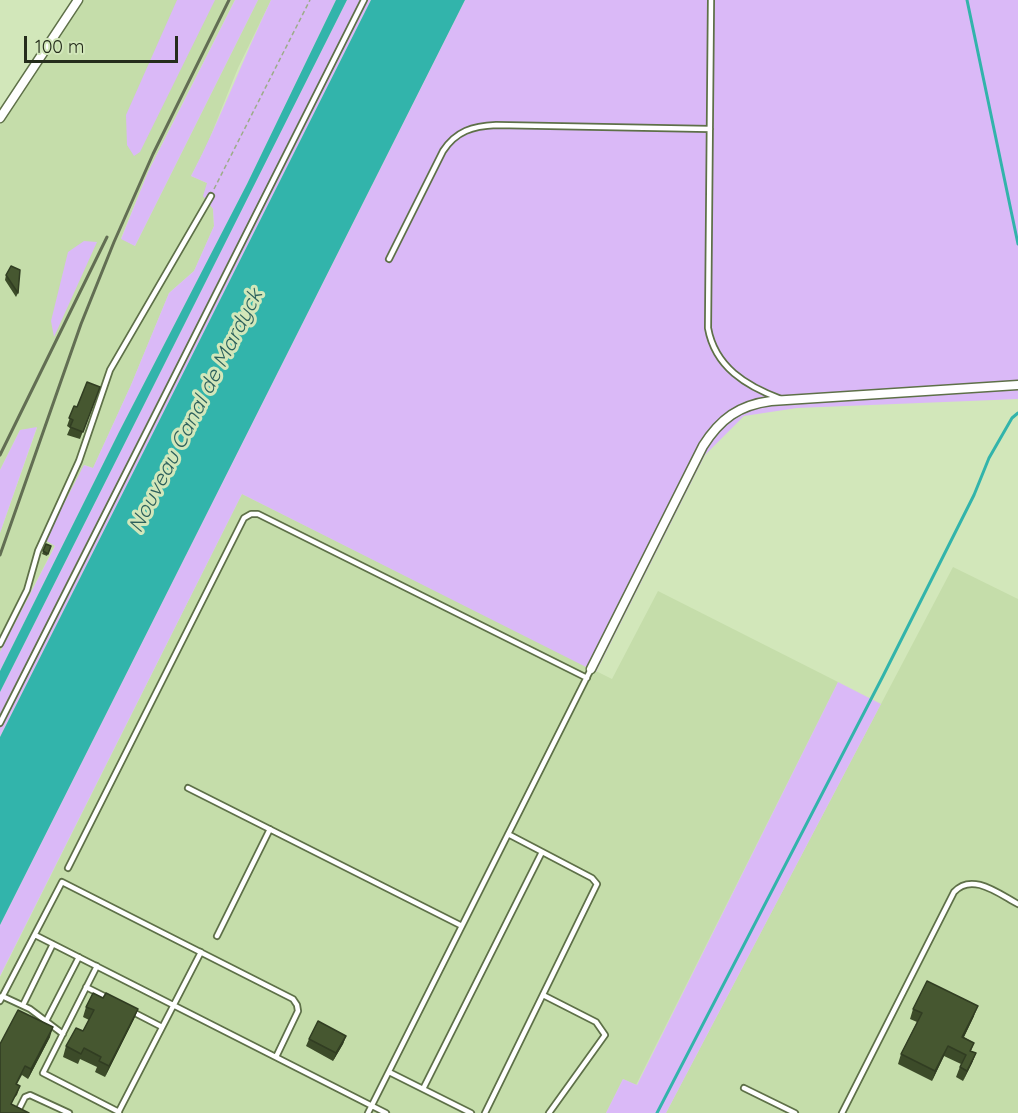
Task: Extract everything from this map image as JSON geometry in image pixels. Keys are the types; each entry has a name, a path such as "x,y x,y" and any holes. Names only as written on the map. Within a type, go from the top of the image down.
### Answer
{"street":[{"path":"0,118 78,0"},
{"path":"591,669 709,436 725,417 754,404 783,400 1018,386"}],"lane":[{"path":"0,723 364,0"},
{"path":"711,0 707,309 710,337 721,359 739,378 754,388 783,400"},
{"path":"389,259 443,151 452,140 468,129 496,125 710,129"},
{"path":"0,644 27,590 38,551 79,461 110,370 211,196"},
{"path":"68,868 244,518 251,514 258,514 587,678"},
{"path":"368,1113 591,669"},
{"path":"188,788 462,926"},
{"path":"216,936 270,829"},
{"path":"485,1113 597,885 592,878 508,834"},
{"path":"423,1089 542,852"},
{"path":"63,1034 23,1005 1,999 62,882 296,1002 296,1016 276,1057"},
{"path":"842,1113 954,892 965,884 973,883 1018,904"},
{"path":"35,935 386,1113"},
{"path":"23,1005 53,944"},
{"path":"97,966 43,1073 119,1112 201,952"},
{"path":"45,1023 79,957"},
{"path":"86,987 115,1002"},
{"path":"543,995 596,1022 605,1035 549,1113"},
{"path":"124,1007 162,1027"},
{"path":"389,1072 471,1113"},
{"path":"744,1088 795,1113"},
{"path":"17,1113 26,1097 30,1095 69,1113"}],"path":[{"path":"211,196 310,0"}],"shaded area":[{"path":"83,0 235,0 148,172 121,238 135,246 258,0 271,0 238,68 207,145 191,176 207,183 214,226 194,271 169,293 93,468 85,465 46,540 55,545 0,652 0,533 37,428 20,430 0,470 0,125"},
{"path":"177,0 215,0 140,152 134,156 127,145 126,115"},
{"path":"235,0 258,0 135,246 121,239 148,172"},
{"path":"271,0 336,0 247,184 119,432 0,671 0,652 55,546 45,540 84,465 93,468 169,293 194,271 214,226 213,209 203,196 207,183 191,176"},
{"path":"347,0 371,0 0,737 0,692"},
{"path":"465,0 1018,0 1018,399 797,408 744,416 705,455 596,672 242,494 0,976 0,925"},
{"path":"84,241 97,242 54,337 51,321 68,252"},
{"path":"37,427 0,533 0,470 20,430"},
{"path":"242,494 612,679 658,591 838,682 636,1085 623,1079 606,1113 0,1113 0,977"},
{"path":"953,567 1018,599 1018,1113 666,1113"},
{"path":"838,682 881,704 666,1113 606,1113 623,1079 637,1085"}],"water":[{"path":"336,0 347,0 0,692 0,671 119,432 247,184"},
{"name":"Nouveau Canal de Mardyck","path":"371,0 465,0 0,925 0,737"}],"building":[{"path":"11,266 20,270 18,293 6,275"},
{"path":"87,382 100,387 83,432 70,427 73,420 69,418 74,406 77,407"},
{"path":"46,544 51,546 48,554 43,551"},
{"path":"927,981 978,1006 962,1037 974,1043 970,1051 976,1053 967,1071 960,1067 966,1055 948,1046 935,1071 901,1054 922,1013 913,1009"},
{"path":"93,993 103,998 106,993 138,1009 109,1066 99,1061 101,1057 84,1048 81,1054 66,1046 76,1028 83,1031 94,1010 86,1007"},
{"path":"18,1010 53,1027 31,1069 25,1066 16,1084 20,1086 11,1104 29,1113 0,1113 0,1044"},
{"path":"318,1021 346,1036 336,1053 309,1039"}],"waterway":[{"path":"967,0 1018,244"},
{"path":"657,1113 883,676 974,495 989,458 1012,418 1018,413"}],"railway":[{"path":"0,555 81,324 114,242 153,154 229,0"},
{"path":"0,455 107,237"}]}
